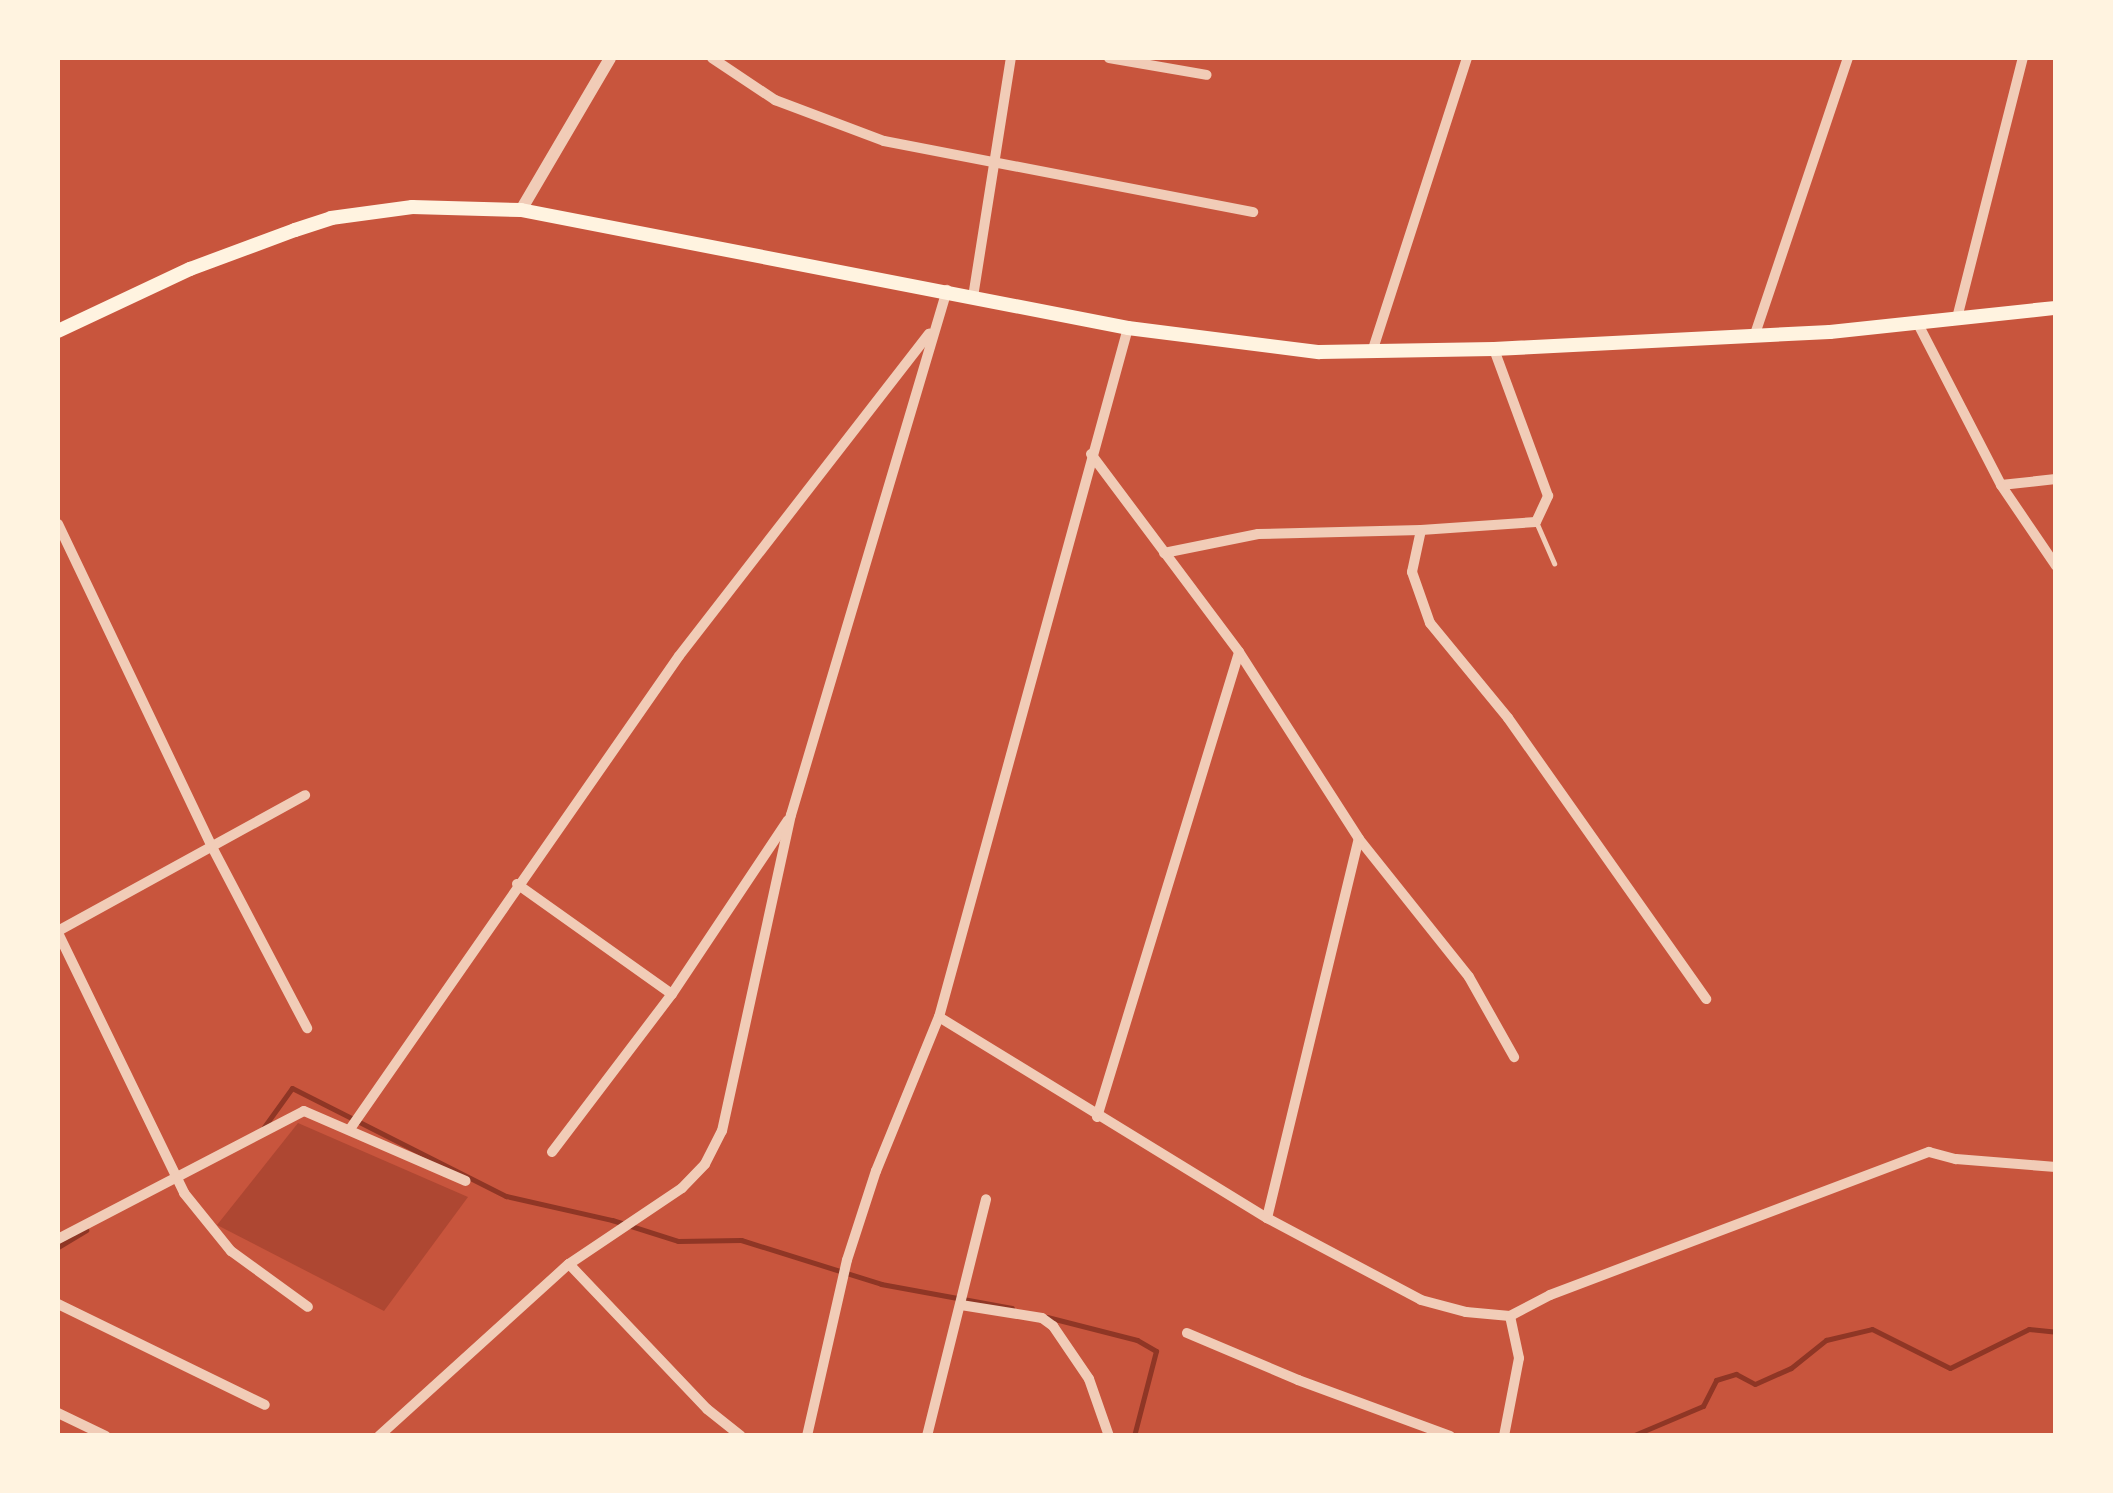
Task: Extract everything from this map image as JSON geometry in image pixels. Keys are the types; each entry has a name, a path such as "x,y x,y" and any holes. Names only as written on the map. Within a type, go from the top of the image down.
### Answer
{"main road":[{"path":"58,331 190,269 332,218 412,207 520,210 1128,328 1262,346 1372,352 1494,350 1754,336 2056,308"}],"street":[{"path":"520,210 610,58"},
{"path":"712,58 775,100 884,141 1252,212"},
{"path":"972,297 1011,58"},
{"path":"1109,58 1207,75"},
{"path":"1372,352 1467,58"},
{"path":"1754,336 1848,58"},
{"path":"1957,318 2023,58"},
{"path":"379,1436 569,1264 682,1188 705,1164 722,1132 792,815 946,290"},
{"path":"1916,322 2000,485 2056,566"},
{"path":"807,1436 847,1260 876,1171 939,1017 1128,328"},
{"path":"350,1130 517,884 679,656 933,329"},
{"path":"1164,553 1258,534 1421,530 1536,522 1548,496 1494,350"},
{"path":"1091,454 1239,652 1358,839 1453,956 1514,1057"},
{"path":"2000,485 2056,479"},
{"path":"58,524 212,845 307,1028"},
{"path":"1421,530 1412,572 1430,623 1508,718 1706,1000"},
{"path":"1098,1117 1239,652"},
{"path":"305,795 58,932 174,1176 205,1224 232,1251 308,1307"},
{"path":"552,1152 672,994 792,815"},
{"path":"1267,1218 1358,839"},
{"path":"517,884 672,994"},
{"path":"939,1017 1267,1218 1421,1300 1510,1316 1550,1295 1929,1152 1956,1159 2056,1167"},
{"path":"58,1239 297,1112 311,1112 466,1181"},
{"path":"927,1436 986,1199"},
{"path":"569,1264 707,1409 740,1436"},
{"path":"58,1304 264,1405"},
{"path":"961,1304 1028,1315 1054,1326 1089,1380 1108,1436"},
{"path":"1504,1436 1519,1358 1510,1316"},
{"path":"1187,1332 1298,1380 1450,1436"},
{"path":"58,1414 106,1436"}],"lane":[{"path":"1536,522 1554,563"}],"shaded area":[{"path":"298,1123 468,1197 384,1311 217,1225"}],"waterway":[{"path":"264,1127 292,1088 506,1196 612,1220 678,1241 741,1240 881,1284 1012,1308"},
{"path":"58,1247 86,1230"},
{"path":"1047,1317 1137,1340 1156,1351 1134,1436"},
{"path":"1632,1436 1703,1406 1716,1380 1736,1374 1755,1384 1791,1368 1826,1340 1872,1329 1950,1368 2029,1329 2056,1332"}]}
